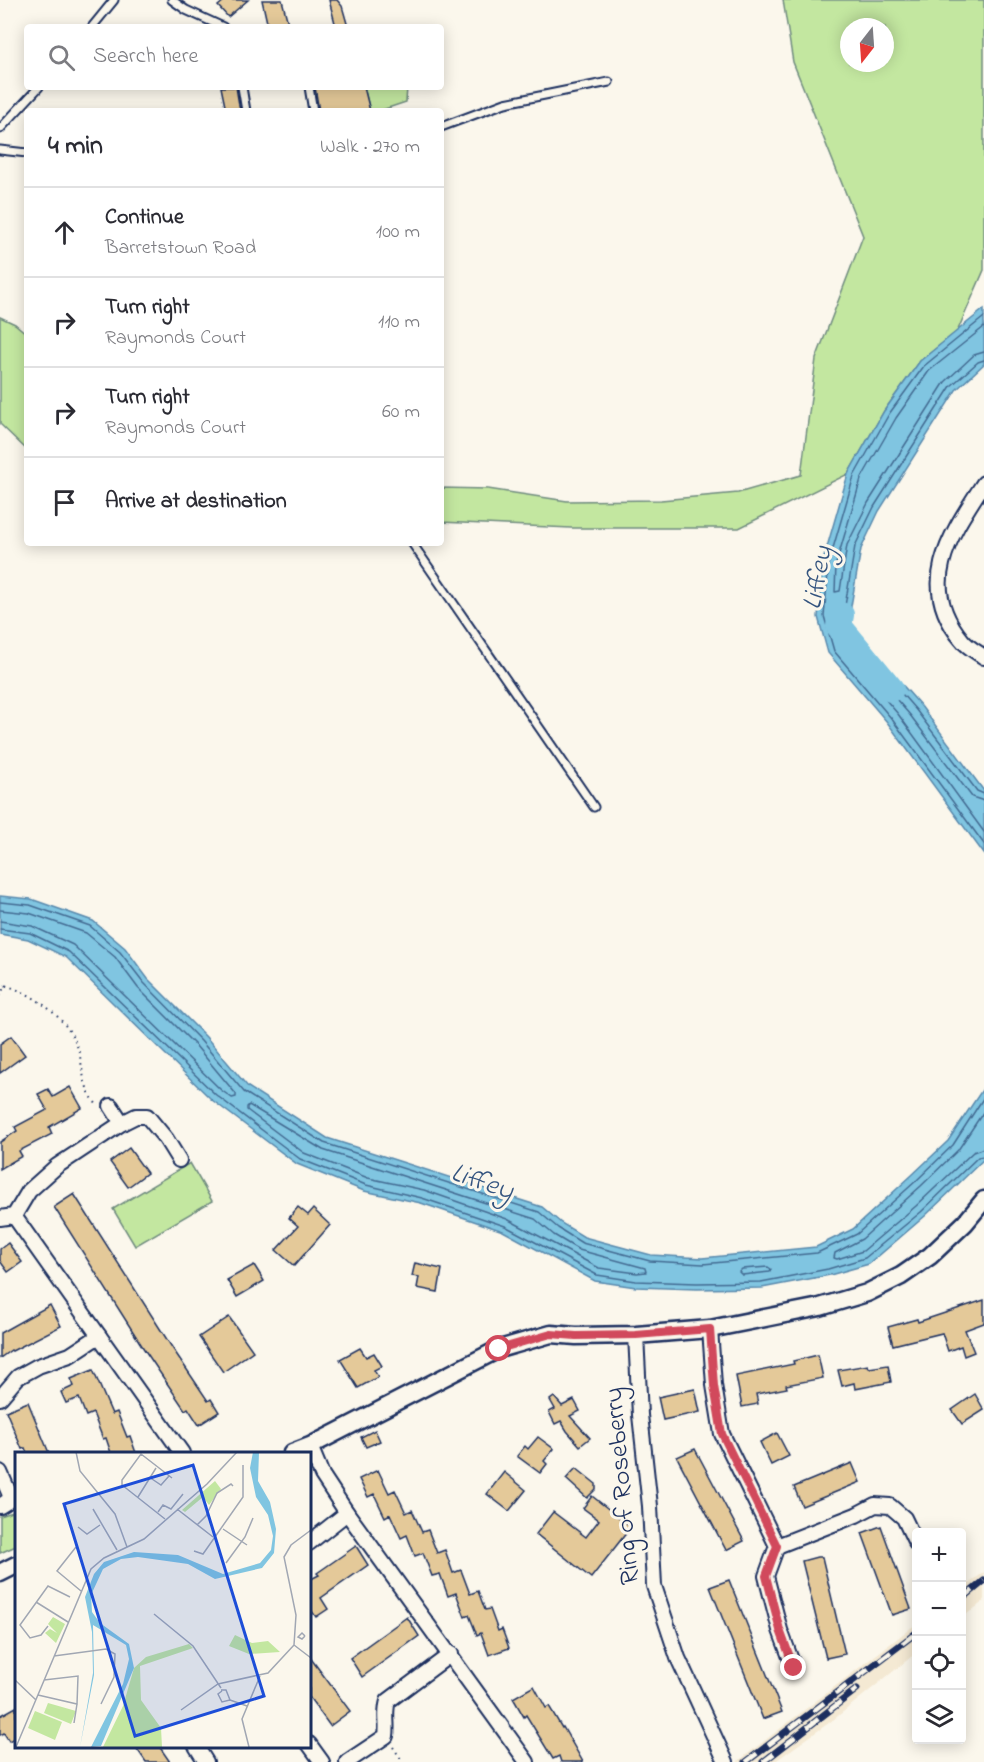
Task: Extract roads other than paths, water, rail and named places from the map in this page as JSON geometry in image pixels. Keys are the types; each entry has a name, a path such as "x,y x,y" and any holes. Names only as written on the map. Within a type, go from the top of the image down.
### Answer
{"street":[{"path":"982,489 945,551 938,582 944,612 962,641 984,657"},
{"path":"111,1106 122,1123"},
{"path":"179,1160 166,1139 147,1116 136,1116 57,1166 29,1191 7,1217 99,1336 181,1452"},
{"path":"295,1452 499,1349 551,1334 636,1335 710,1329 820,1307 867,1293 901,1276 930,1256 984,1200"},
{"path":"710,1329 714,1386 722,1434 777,1546 766,1576 780,1630 794,1668"},
{"name":"Ring of Roseberry","path":"636,1335 654,1586 678,1658 726,1762"},
{"path":"0,1398 18,1377 38,1366 70,1355 99,1336"},
{"path":"310,1446 322,1476 347,1513 524,1758"},
{"path":"0,1472 10,1495 8,1501 0,1506"},
{"path":"777,1546 856,1515 875,1505 890,1506 904,1518 912,1535"},
{"path":"310,1542 347,1513"},
{"path":"0,1573 15,1566"},
{"path":"347,1762 386,1736 388,1726 385,1711 388,1701 451,1654"},
{"path":"310,1745 322,1762"},
{"path":"197,1747 206,1762"}],"lane":[{"path":"94,24 114,0"},
{"path":"172,0 186,10 216,24"},
{"path":"444,126 505,104 609,82"},
{"path":"0,129 36,90"},
{"path":"242,90 246,108"},
{"path":"310,90 313,108"},
{"path":"0,150 24,153"},
{"path":"414,546 594,807"}],"water":[{"path":"984,309 984,364 956,390 879,511 861,549 851,606 854,652 864,661 891,672 921,706 984,791 984,854 887,722 828,653 818,617 823,561 848,474 884,411 920,361"},
{"path":"0,896 31,899 93,921 125,948 148,979 206,1037 248,1087 327,1138 542,1207 561,1223 584,1237 651,1255 702,1258 816,1247 853,1229 948,1141 984,1087 984,1159 925,1216 869,1264 830,1275 762,1288 636,1287 595,1281 503,1231 421,1203 364,1191 297,1164 212,1100 66,957 28,939 0,934"}],"waterway":[{"name":"Liffey","path":"841,615 839,626 891,689"}],"railway":[{"path":"966,1596 984,1581"},
{"path":"746,1762 912,1636"},
{"path":"763,1762 857,1689"}]}
